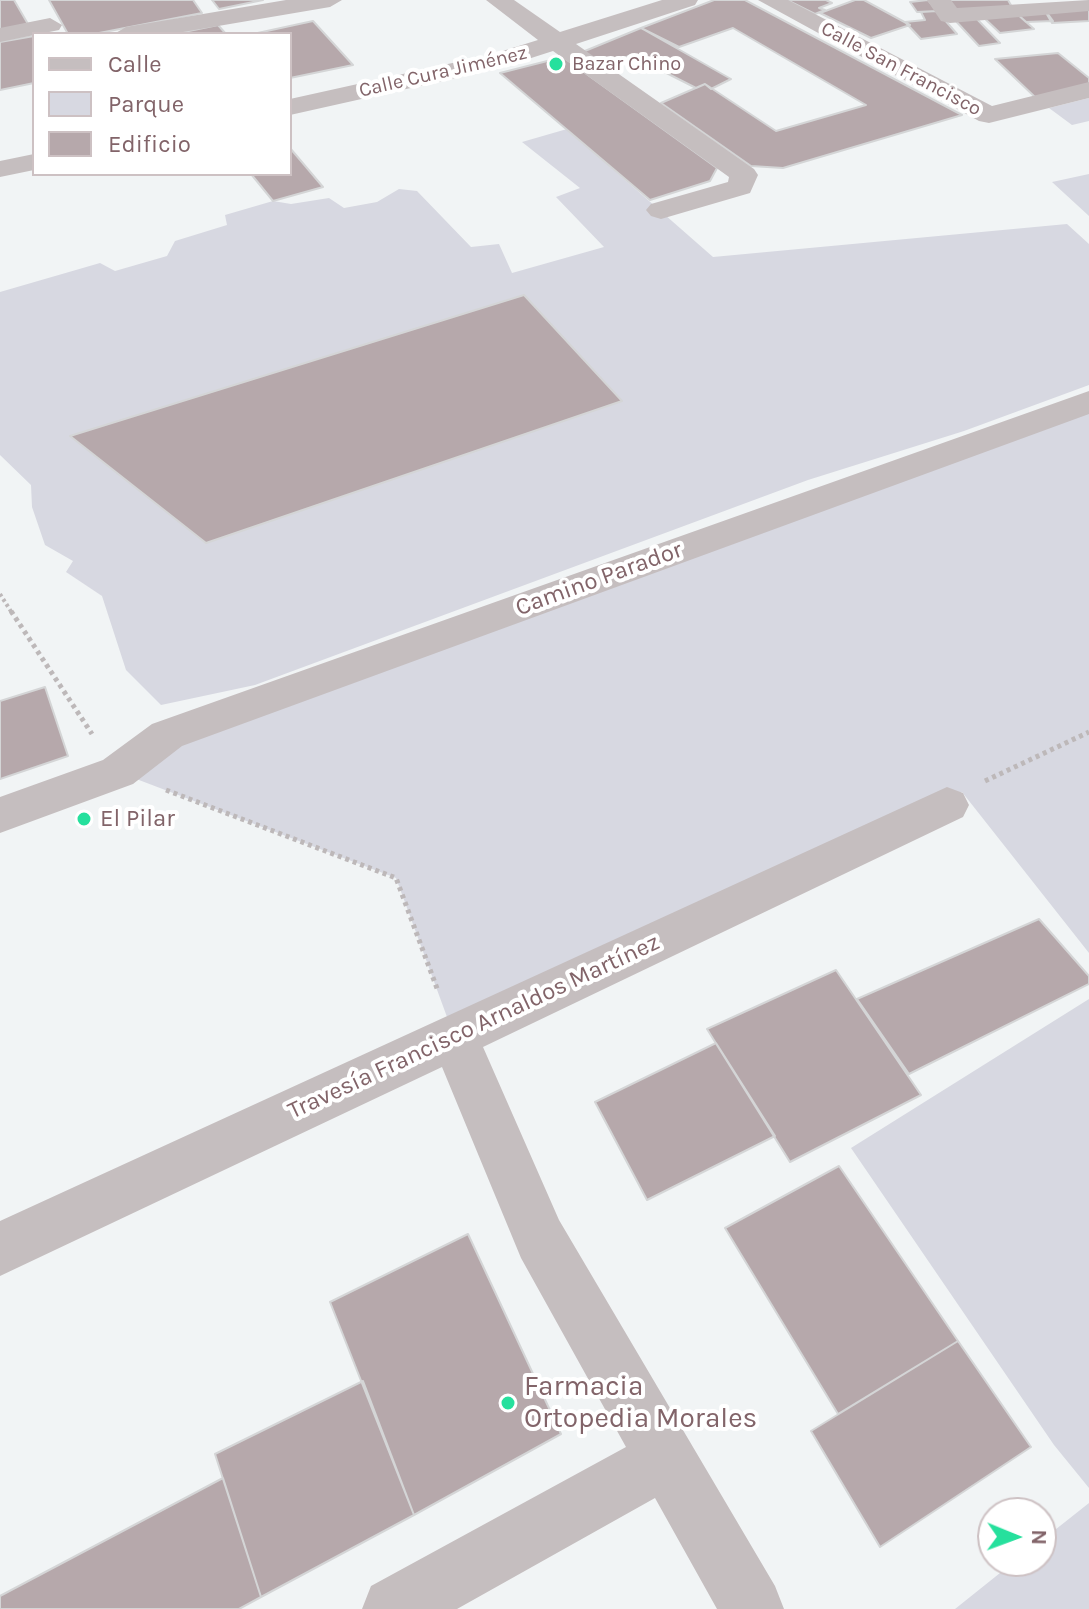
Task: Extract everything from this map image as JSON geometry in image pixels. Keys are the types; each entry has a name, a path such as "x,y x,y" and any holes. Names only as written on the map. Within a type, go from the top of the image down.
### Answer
{"street":[{"path":"0,35 53,30 36,0"},
{"path":"137,32 303,2 330,0"},
{"path":"498,0 744,175 740,187 661,210"},
{"name":"Calle Cura Jiménez","path":"292,107 468,68 562,43 638,6 686,0"},
{"name":"Calle San Francisco","path":"770,0 989,115 1089,90"},
{"path":"939,0 950,16 1017,4 1089,4"},
{"path":"0,169 32,162"},
{"name":"Camino Parador","path":"0,815 118,772 167,735 1089,402"},
{"name":"Travesía Francisco Arnaldos Martínez","path":"0,1249 947,805"},
{"path":"454,1036 540,1239 752,1609"},
{"path":"394,1609 666,1458"}],"path":[{"path":"0,594 118,772 396,878 454,1036"},
{"path":"947,805 962,792 1089,732"}],"green space":[{"path":"1089,98 1089,121 1072,125 1049,108"},
{"path":"567,129 713,257 1067,224 1089,244 1089,385 964,431 808,480 255,685 161,705 126,670 102,596 66,572 73,561 45,545 32,507 31,485 0,455 0,292 100,263 115,271 167,256 175,241 227,225 225,215 273,201 291,204 329,198 344,208 377,202 399,189 417,191 471,247 499,244 512,273 604,247 556,197 580,188 522,142"},
{"path":"1089,174 1089,216 1052,182"},
{"path":"1089,402 1089,953 962,792 454,1036 396,878 118,772 167,735"},
{"path":"1089,999 1089,1488 1054,1445 851,1148"},
{"path":"1089,1503 1089,1609 955,1609 995,1577 1057,1577 1057,1528"}],"building":[{"path":"0,0 14,0 28,24 0,30"},
{"path":"49,0 193,0 202,13 104,32 67,32"},
{"path":"212,0 263,0 219,9"},
{"path":"714,0 745,0 962,115 783,168 751,166 661,103 705,84 776,131 866,105 733,28 679,47 641,28"},
{"path":"787,0 826,0 832,3 819,8 825,10 815,14"},
{"path":"855,0 864,0 910,25 871,38 820,13"},
{"path":"928,0 937,11 917,12 910,2"},
{"path":"948,0 1008,0 1012,7 955,11"},
{"path":"1089,8 1089,21 1052,23 1045,11"},
{"path":"1045,10 1053,21 1026,22 1015,12"},
{"path":"937,11 957,34 921,39 905,22 925,20 921,12"},
{"path":"1015,12 1034,29 1000,33 982,16"},
{"path":"974,16 1000,43 979,46 953,18"},
{"path":"313,21 353,65 292,78 292,32 262,32"},
{"path":"218,25 224,32 184,32"},
{"path":"641,28 731,79 711,89 705,84 696,88 631,55 605,67 580,53"},
{"path":"32,36 32,83 0,90 0,42"},
{"path":"1058,53 1089,78 1089,84 1036,98 995,59"},
{"path":"563,57 717,168 710,181 650,200 500,73"},
{"path":"292,150 323,187 273,201 253,176 292,176"},
{"path":"524,295 622,401 206,543 70,436"},
{"path":"45,687 68,756 0,779 0,701"},
{"path":"1039,919 1089,976 1089,984 909,1074 857,999"},
{"path":"836,970 921,1095 790,1162 707,1029"},
{"path":"716,1043 775,1136 647,1200 595,1102"},
{"path":"839,1166 958,1341 838,1414 725,1228"},
{"path":"468,1234 561,1434 414,1515 330,1302"},
{"path":"958,1341 1031,1447 880,1547 811,1431"},
{"path":"363,1381 414,1515 261,1597 215,1454"},
{"path":"223,1478 261,1597 239,1609 0,1609 0,1596"}],"place":[{"name":"Bazar Chino","path":"556,64"},
{"name":"El Pilar","path":"84,819"},
{"name":"Farmacia Ortopedia Morales","path":"508,1403"}]}
